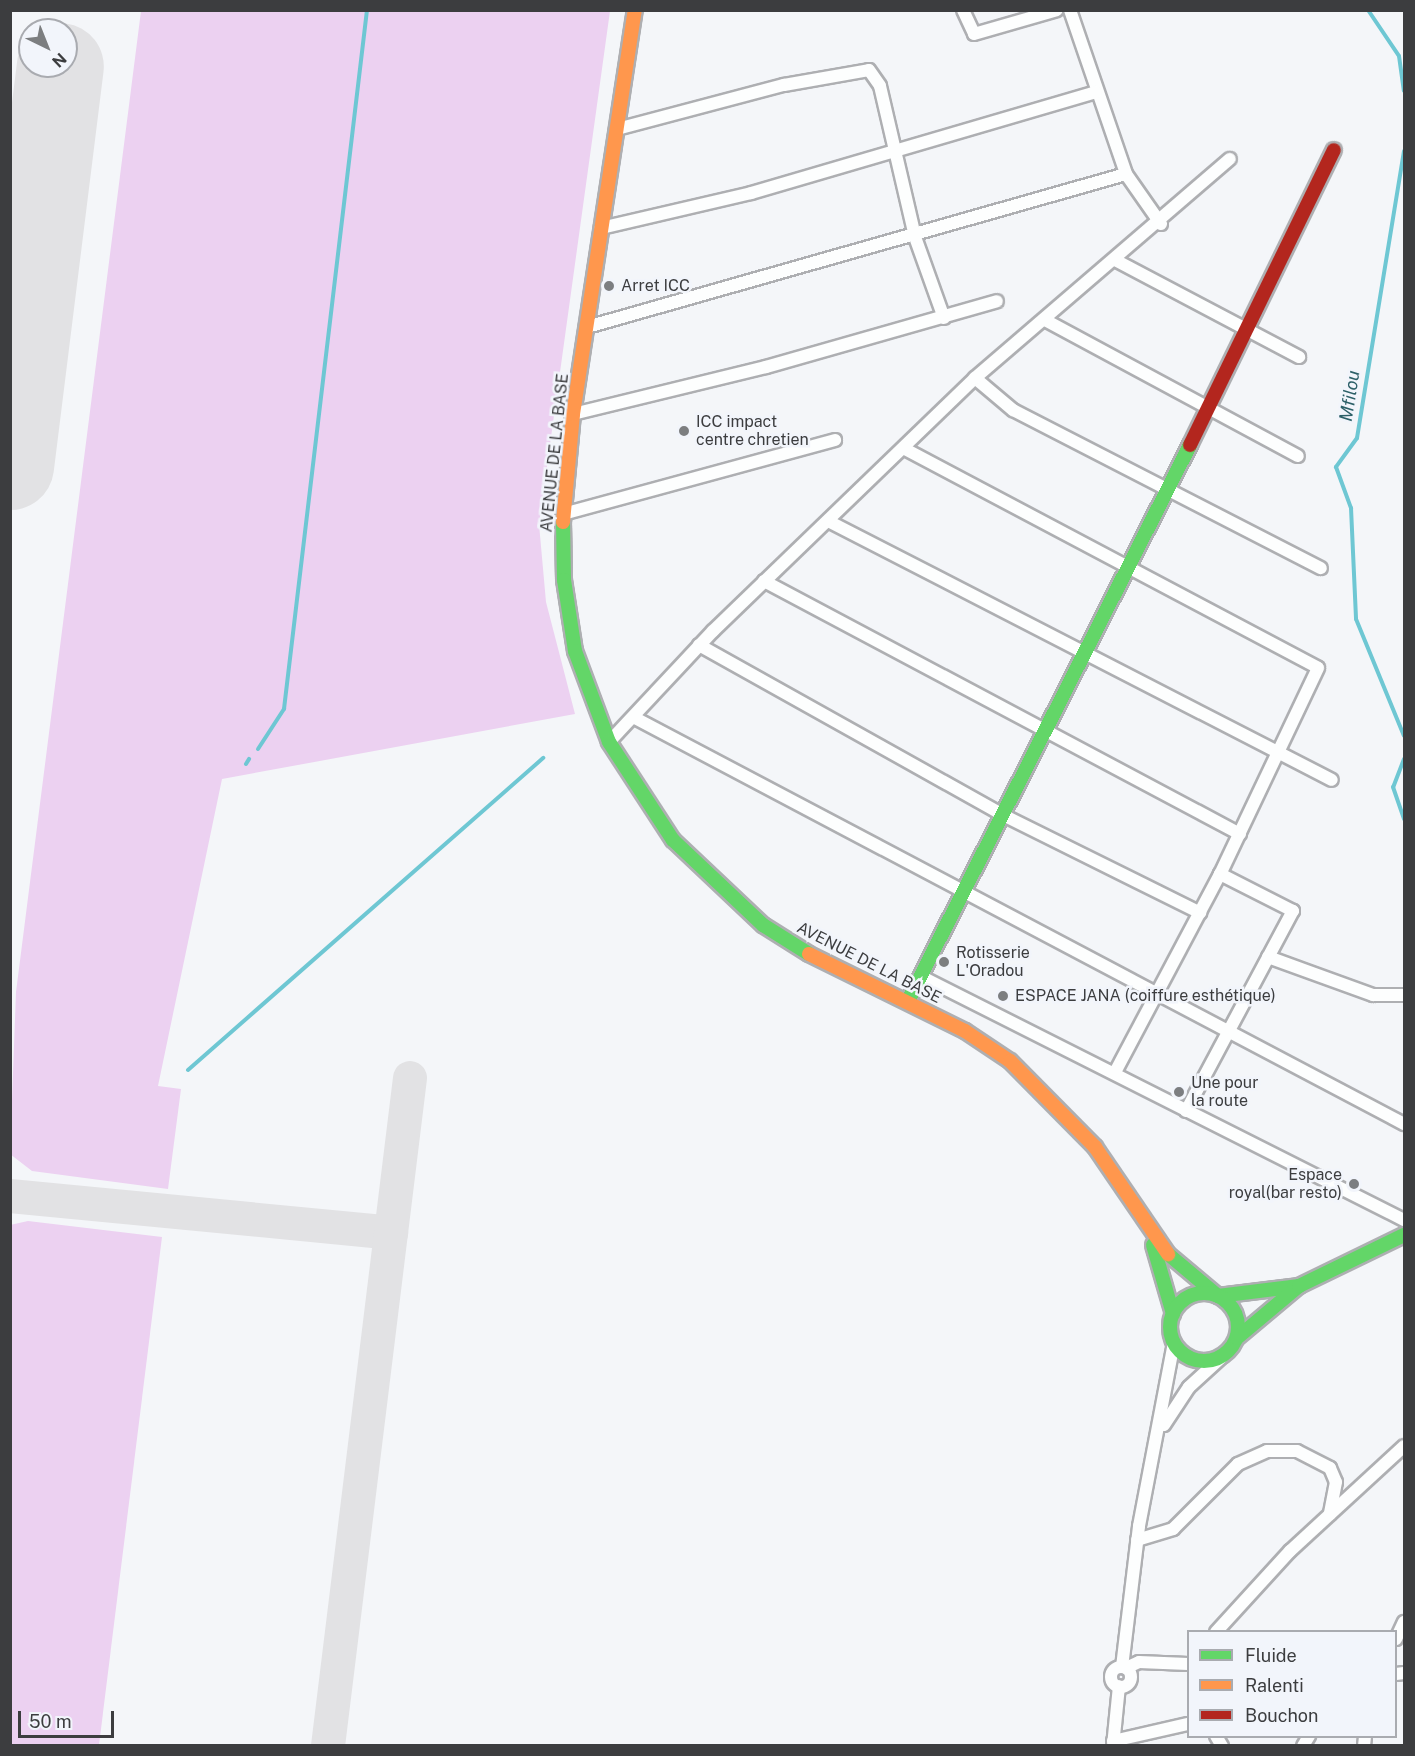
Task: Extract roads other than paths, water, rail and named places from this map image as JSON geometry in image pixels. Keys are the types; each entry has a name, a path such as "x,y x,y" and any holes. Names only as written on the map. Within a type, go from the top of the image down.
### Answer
{"main road":[{"name":"AVENUE DE LA BASE","path":"635,10 573,414 563,514 564,580 575,651 609,742 673,840 736,903 821,961 909,999 1010,1061 1058,1105 1095,1147 1171,1259 1218,1296"},
{"path":"909,999 1087,654 1249,329 1334,150"},
{"name":"AVENUE DE LA BASE","path":"1142,1219 1164,1272 1173,1314"},
{"path":"1299,1287 1218,1296 1197,1294 1173,1314 1174,1343 1190,1359 1223,1356 1237,1338 1299,1287 1404,1235"},
{"path":"1218,1296 1233,1308 1237,1338"}],"street":[{"path":"963,10 974,34 1056,10"},
{"path":"1070,10 1096,92 1126,174 1161,224"},
{"path":"617,129 858,68 876,76 891,151 915,237 944,318"},
{"path":"601,228 751,193 1096,92"},
{"path":"609,742 635,718 699,645 764,581 830,522 975,378 1161,224 1230,159"},
{"path":"586,327 915,237 1126,174"},
{"path":"1117,261 1299,357"},
{"path":"573,414 944,318 997,301"},
{"path":"1045,320 1211,406 1298,456"},
{"path":"975,378 1013,410 1170,487 1321,568"},
{"path":"563,514 834,440"},
{"path":"904,449 1316,664 1318,672 1276,749 1240,834 1159,993 1115,1072"},
{"path":"830,522 1276,749 1332,780"},
{"path":"764,581 1240,834"},
{"path":"699,645 1005,816 1200,913"},
{"path":"635,718 966,890 1404,1124"},
{"path":"1186,1111 1293,911 1220,874"},
{"path":"1268,957 1373,995 1404,995"},
{"path":"922,977 1115,1072 1186,1111 1404,1220"},
{"path":"1124,1668 1137,1540 1174,1343"},
{"path":"1157,1436 1189,1387 1223,1356"},
{"path":"1218,1630 1330,1515 1404,1446"},
{"path":"1137,1540 1173,1529 1238,1464 1267,1451 1297,1451 1330,1468 1336,1482 1330,1515"},
{"path":"1182,1664 1139,1662 1112,1673 1119,1686 1113,1743 1187,1724"}],"waterway":[{"path":"258,749 284,709 367,10"},
{"name":"Mfilou","path":"1368,10 1399,56 1404,91"},
{"name":"Mfilou","path":"1404,151 1357,438 1336,467 1351,508 1356,619 1404,736"},
{"path":"188,1070 543,758"},
{"path":"246,764 249,759"},
{"name":"Mfilou","path":"1404,759 1393,787 1404,819"}],"place":[{"name":"Arret ICC","path":"609,286"},
{"name":"ICC impact centre chretien","path":"684,431"},
{"name":"Rotisserie L'Oradou","path":"944,962"},
{"name":"ESPACE JANA (coiffure esthétique)","path":"1003,996"},
{"name":"Une pour la route","path":"1179,1092"},
{"name":"Espace royal(bar resto)","path":"1354,1184"}]}
